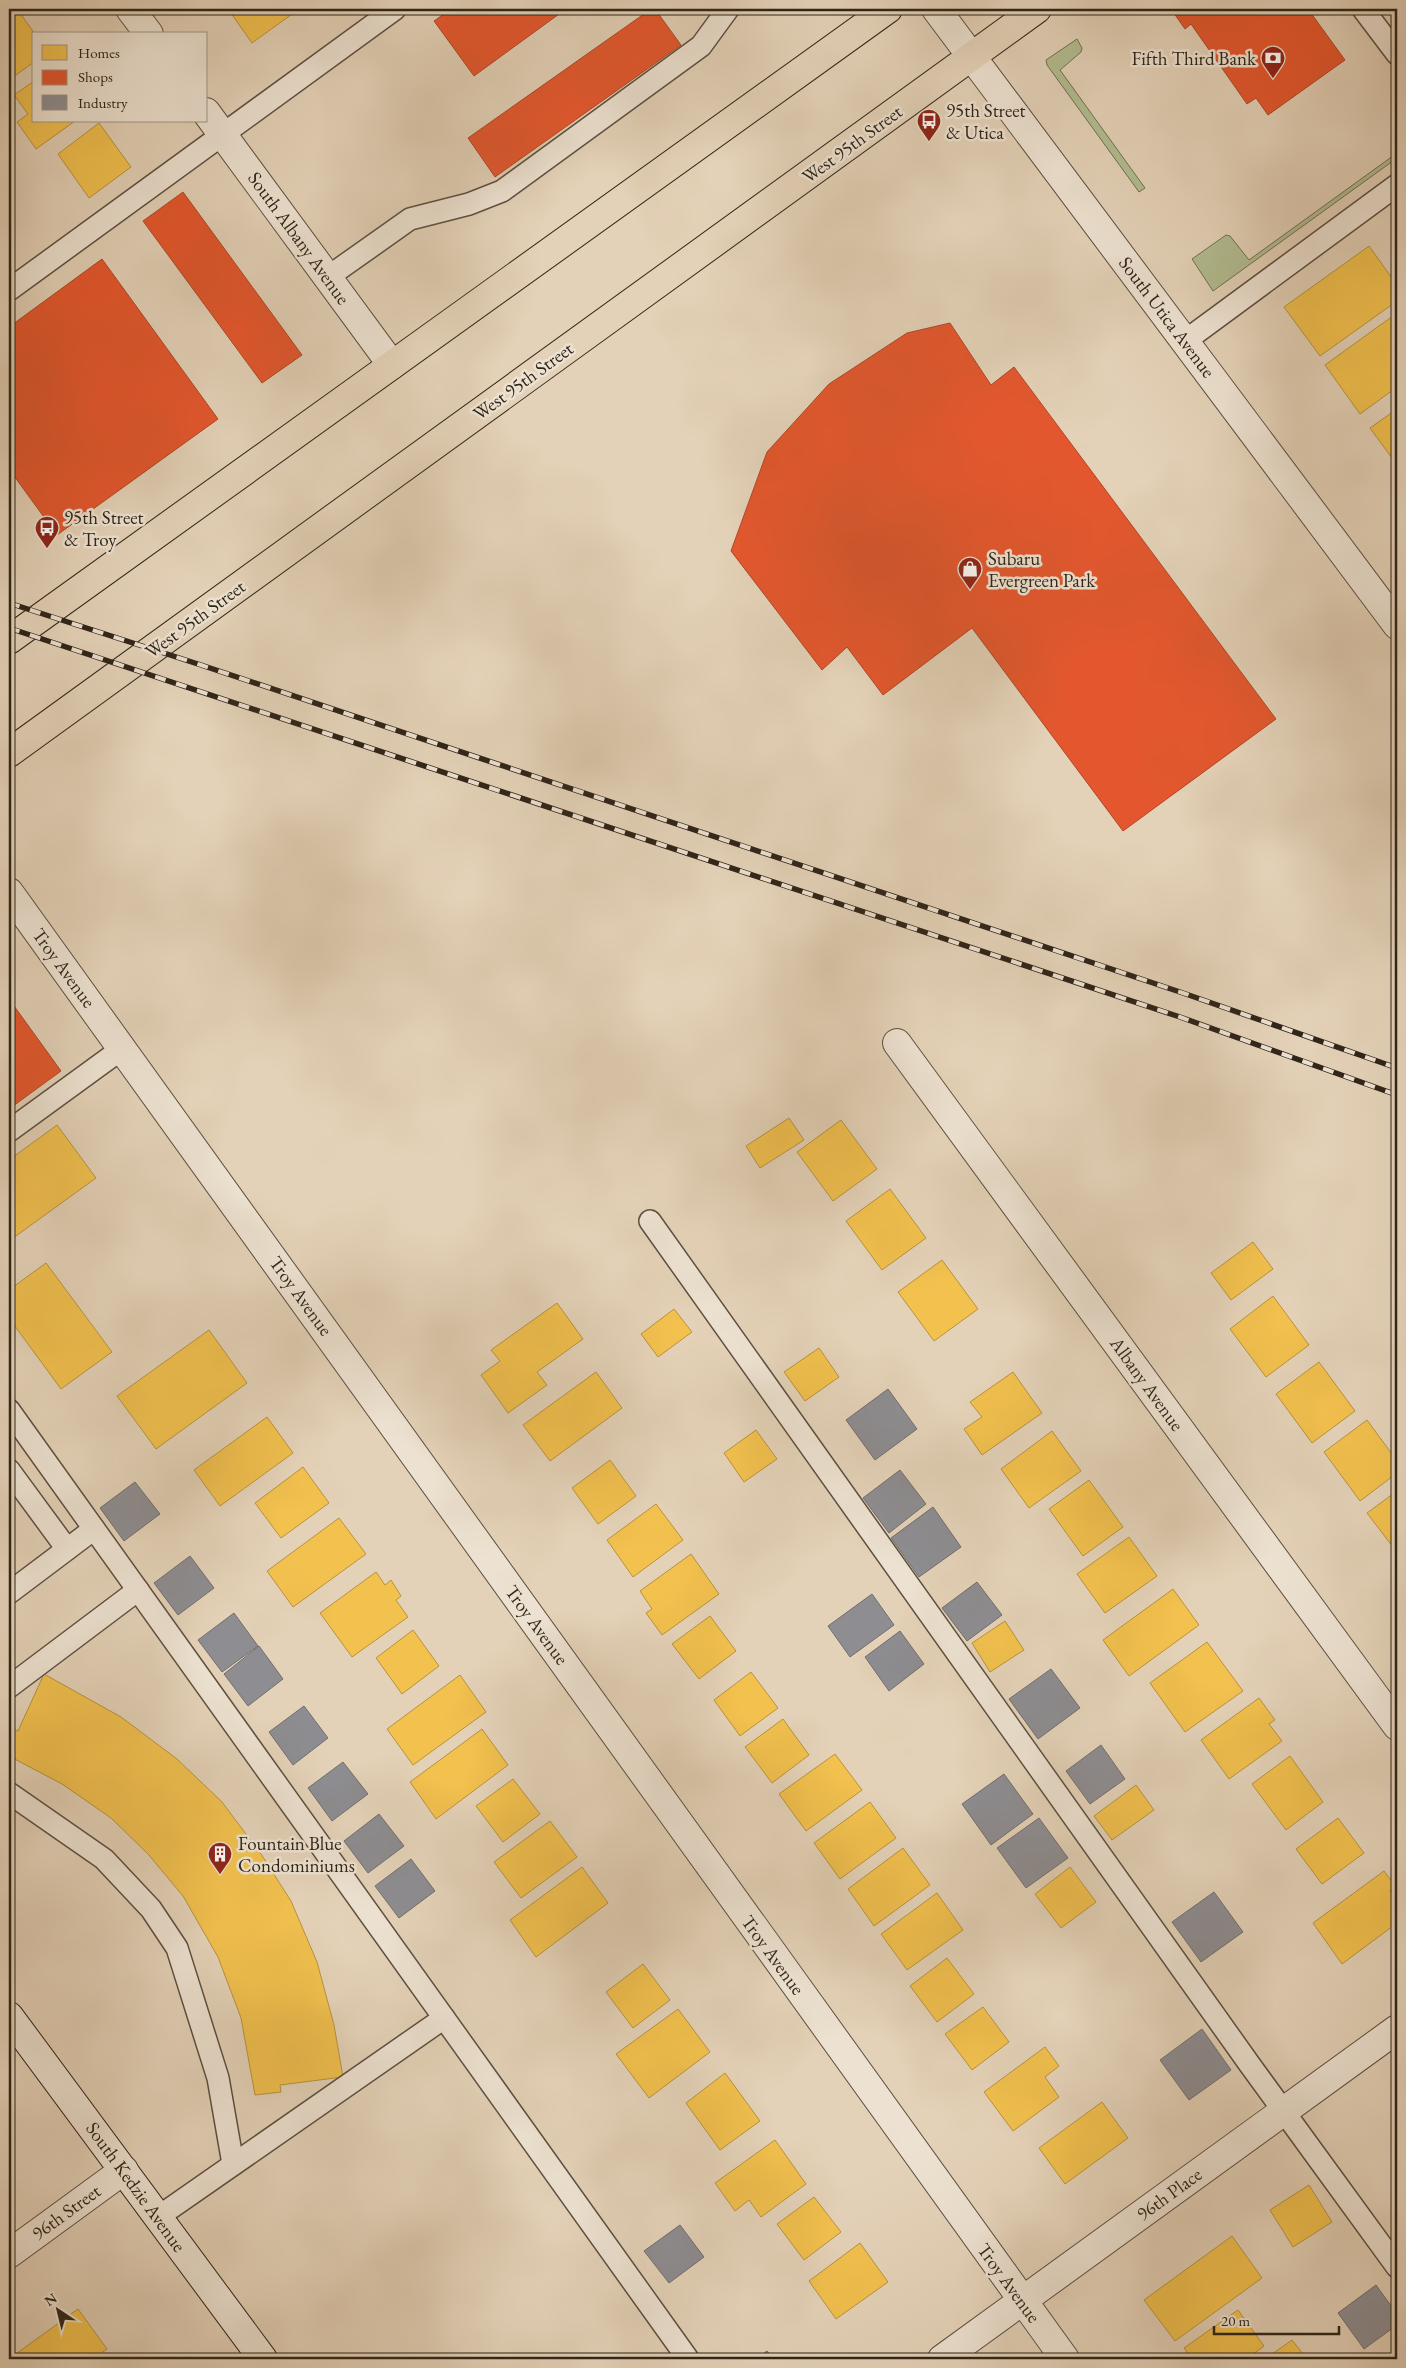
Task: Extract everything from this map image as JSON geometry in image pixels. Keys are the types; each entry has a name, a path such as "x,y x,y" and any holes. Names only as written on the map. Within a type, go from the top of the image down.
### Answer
{"main road":[{"path":"9,640 888,9"},
{"name":"West 95th Street","path":"9,753 1037,9"}],"street":[{"path":"130,9 147,32"},
{"name":"South Utica Avenue","path":"936,9 1397,625"},
{"name":"South Albany Avenue","path":"208,115 392,365"},
{"name":"Troy Avenue","path":"9,892 1065,2359"},
{"name":"Albany Avenue","path":"897,1043 1397,1726"},
{"name":"South Kedzie Avenue","path":"9,2016 263,2359"},
{"name":"96th Place","path":"942,2359 1397,2029"},
{"name":"96th Street","path":"9,2254 124,2170"}],"lane":[{"path":"9,290 395,9"},
{"path":"328,277 410,219 469,204 502,191 701,46 728,9"},
{"path":"1363,9 1397,54"},
{"path":"1184,341 1397,185"},
{"path":"9,1131 123,1048"},
{"path":"650,1221 1283,2111 1397,2267"},
{"path":"9,1410 688,2359"},
{"path":"9,1470 67,1549"},
{"path":"9,1593 94,1529"},
{"path":"9,1687 138,1590"},
{"path":"9,1793 104,1859 151,1909 177,1948 218,2078 233,2164"},
{"path":"158,2217 444,2018"}],"green space":[{"path":"1077,39 1082,48 1081,52 1060,70 1145,188 1139,192 1047,65 1046,60"},
{"path":"1397,153 1397,158 1213,291 1192,259 1226,235 1230,236 1249,260"}],"building: Homes":[{"path":"9,9 17,9 34,32 32,32 32,63 9,80"},
{"path":"228,9 299,9 252,43"},
{"path":"32,82 32,122 74,122 36,149 17,122 28,114 14,95"},
{"path":"99,123 131,167 89,198 58,154"},
{"path":"1369,246 1397,285 1397,301 1320,356 1284,307"},
{"path":"1397,313 1397,387 1360,414 1325,365"},
{"path":"1397,409 1397,465 1370,428"},
{"path":"789,1118 804,1140 760,1168 746,1146"},
{"path":"841,1120 877,1169 833,1201 797,1152"},
{"path":"57,1125 96,1178 9,1241 9,1160"},
{"path":"890,1189 926,1238 882,1270 846,1221"},
{"path":"1253,1242 1273,1269 1231,1300 1211,1273"},
{"path":"942,1260 978,1309 934,1341 898,1292"},
{"path":"46,1263 112,1352 61,1389 9,1318 9,1290"},
{"path":"1273,1296 1309,1345 1266,1377 1230,1329"},
{"path":"557,1303 583,1339 537,1372 547,1385 508,1413 481,1375 500,1361 491,1350"},
{"path":"674,1309 692,1332 658,1357 641,1334"},
{"path":"209,1330 247,1383 156,1449 117,1396"},
{"path":"819,1348 839,1377 805,1401 784,1372"},
{"path":"1319,1362 1355,1411 1312,1443 1276,1394"},
{"path":"596,1372 622,1408 550,1461 523,1425"},
{"path":"1013,1372 1042,1413 982,1455 964,1429 982,1417 970,1402"},
{"path":"267,1417 293,1453 220,1506 194,1470"},
{"path":"1367,1420 1397,1461 1397,1473 1360,1501 1324,1452"},
{"path":"756,1430 777,1459 744,1482 724,1453"},
{"path":"1052,1431 1081,1471 1029,1508 1001,1469"},
{"path":"610,1460 636,1496 598,1524 572,1488"},
{"path":"303,1467 329,1503 281,1538 255,1503"},
{"path":"1089,1480 1123,1527 1083,1556 1049,1509"},
{"path":"1397,1491 1397,1550 1396,1551 1367,1513"},
{"path":"656,1504 683,1540 633,1577 607,1540"},
{"path":"339,1518 366,1554 293,1607 267,1571"},
{"path":"1129,1537 1157,1576 1105,1613 1077,1574"},
{"path":"691,1554 719,1594 662,1635 646,1613 652,1609 640,1591"},
{"path":"376,1572 385,1585 391,1580 401,1596 396,1600 408,1617 352,1657 320,1613"},
{"path":"1173,1589 1199,1625 1129,1676 1103,1640"},
{"path":"710,1616 736,1651 699,1679 672,1644"},
{"path":"1005,1621 1024,1650 990,1672 972,1643"},
{"path":"413,1630 439,1666 402,1694 376,1658"},
{"path":"1207,1642 1243,1691 1185,1732 1150,1683"},
{"path":"751,1672 778,1708 740,1736 714,1700"},
{"name":"Fountain Blue Condominiums","path":"44,1674 121,1717 177,1759 222,1802 261,1854 291,1901 317,1962 334,2025 343,2077 280,2085 281,2092 255,2095 241,2018 218,1957 183,1896 148,1854 111,1818 62,1784 9,1756 9,1737 13,1729 18,1731"},
{"path":"460,1675 486,1712 413,1765 387,1729"},
{"path":"1259,1698 1275,1720 1269,1724 1282,1741 1229,1779 1201,1740"},
{"path":"783,1719 809,1755 772,1783 745,1747"},
{"path":"482,1729 508,1765 436,1819 410,1782"},
{"path":"835,1754 862,1790 806,1831 779,1794"},
{"path":"1290,1756 1323,1802 1286,1830 1252,1784"},
{"path":"513,1779 540,1814 503,1842 476,1806"},
{"path":"1136,1785 1154,1810 1112,1840 1094,1816"},
{"path":"870,1802 896,1838 840,1879 814,1843"},
{"path":"1338,1818 1364,1853 1322,1884 1296,1849"},
{"path":"550,1821 577,1857 521,1898 494,1862"},
{"path":"903,1848 930,1885 874,1926 848,1889"},
{"path":"582,1867 608,1903 536,1957 510,1920"},
{"path":"1070,1867 1096,1902 1061,1928 1035,1894"},
{"path":"1384,1871 1396,1887 1390,1891 1397,1900 1397,1923 1342,1964 1313,1923"},
{"path":"937,1893 963,1930 907,1970 881,1934"},
{"path":"947,1958 974,1994 937,2022 910,1986"},
{"path":"643,1964 670,2000 633,2028 606,1992"},
{"path":"983,2007 1009,2042 972,2070 945,2034"},
{"path":"678,2009 710,2052 649,2098 616,2054"},
{"path":"1045,2047 1059,2066 1045,2077 1059,2097 1013,2131 984,2092"},
{"path":"725,2073 760,2121 720,2150 686,2103"},
{"path":"1102,2102 1128,2138 1065,2184 1039,2148"},
{"path":"775,2140 806,2184 761,2217 749,2200 735,2211 715,2183"},
{"path":"1309,2185 1332,2222 1293,2247 1270,2210"},
{"path":"814,2197 841,2232 804,2260 777,2224"},
{"path":"1232,2236 1262,2278 1175,2341 1144,2300"},
{"path":"860,2243 888,2282 836,2319 809,2281"},
{"path":"78,2309 107,2349 93,2359 9,2359"},
{"path":"1238,2310 1264,2346 1247,2359 1192,2359 1184,2348"},
{"path":"1292,2340 1307,2359 1265,2359"}],"building: Shops":[{"path":"451,9 566,9 474,76 434,21"},
{"path":"651,9 655,9 681,45 495,177 468,138"},
{"name":"Fifth Third Bank","path":"1171,9 1308,9 1345,60 1268,115 1256,98 1247,104 1191,24 1185,29"},
{"path":"183,192 302,355 262,383 143,221"},
{"path":"102,259 218,419 57,535 9,469 9,327"},
{"name":"Subaru Evergreen Park","path":"950,323 991,385 1014,367 1276,719 1123,831 972,628 883,695 847,647 822,670 731,551 767,452 829,384 907,333"},
{"path":"9,999 61,1071 9,1109"}],"building: Industry":[{"path":"888,1389 917,1429 875,1460 846,1420"},
{"path":"900,1470 926,1504 889,1533 863,1498"},
{"path":"135,1482 160,1514 124,1541 100,1508"},
{"path":"933,1507 961,1547 919,1577 891,1538"},
{"path":"190,1556 214,1588 178,1615 154,1583"},
{"path":"977,1582 1002,1615 967,1641 942,1608"},
{"path":"872,1594 894,1625 850,1657 828,1626"},
{"path":"234,1613 258,1646 222,1672 198,1640"},
{"path":"900,1631 924,1664 889,1691 865,1657"},
{"path":"259,1646 283,1679 248,1706 224,1674"},
{"path":"1051,1669 1080,1708 1038,1739 1009,1699"},
{"path":"304,1706 328,1738 293,1765 269,1732"},
{"path":"1101,1745 1125,1779 1090,1804 1066,1771"},
{"path":"343,1762 368,1794 332,1821 308,1788"},
{"path":"1004,1774 1033,1814 991,1845 962,1804"},
{"path":"379,1814 404,1846 368,1873 344,1841"},
{"path":"1039,1818 1068,1858 1026,1888 997,1848"},
{"path":"411,1859 435,1891 399,1918 375,1886"},
{"path":"1214,1892 1243,1932 1201,1962 1172,1922"},
{"path":"1202,2029 1231,2070 1189,2100 1160,2060"},
{"path":"680,2225 704,2257 669,2283 644,2251"},
{"path":"1376,2285 1397,2314 1397,2325 1364,2349 1338,2313"},
{"path":"767,2351 774,2359 756,2359"}],"railway":[{"path":"9,603 201,665 1183,993 1397,1068"},
{"path":"9,628 1180,1017 1397,1095"}],"place":[{"name":"Fifth Third Bank","path":"1273,79"},
{"name":"95th Street & Utica","path":"929,142"},
{"name":"95th Street & Troy","path":"47,549"},
{"name":"Subaru Evergreen Park","path":"970,590"},
{"name":"Fountain Blue Condominiums","path":"220,1875"}]}
